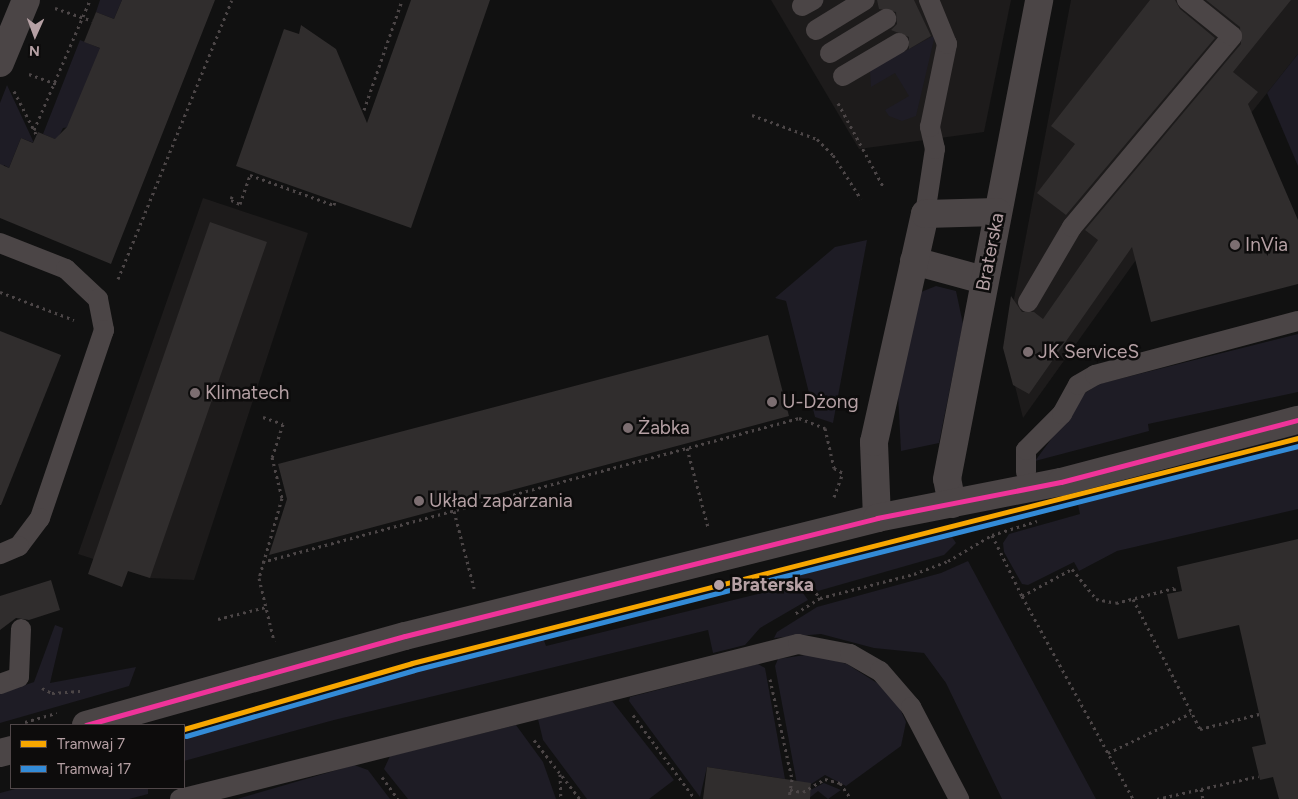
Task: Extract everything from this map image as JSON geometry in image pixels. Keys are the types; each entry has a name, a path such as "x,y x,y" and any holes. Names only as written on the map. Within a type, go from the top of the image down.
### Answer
{"street":[{"name":"Braterska","path":"952,504 947,479 1039,0"},
{"path":"12,71 38,3"},
{"path":"878,518 874,442 925,214 997,212"},
{"path":"914,261 984,280"},
{"path":"90,724 405,636 878,518 1061,482 1298,420"}],"lane":[{"path":"816,30 865,0"},
{"path":"1028,302 1072,227 1232,36 1187,0"},
{"path":"921,1 947,44 930,127 935,148 925,214"},
{"path":"830,53 886,20"},
{"path":"843,76 899,43"},
{"path":"0,243 66,269 98,299 104,330 40,518 19,546 0,554"},
{"path":"1026,472 1026,450 1062,414 1078,385 1095,375 1298,321"},
{"path":"0,684 20,677 21,629"},
{"path":"180,799 798,644 824,646 880,671 911,706 959,799"}],"path":[{"path":"34,130 56,84 90,0"},
{"path":"98,299 120,277 232,0"},
{"path":"364,110 402,0"},
{"path":"38,3 92,22"},
{"path":"36,136 13,89 12,71 56,84"},
{"path":"752,115 817,139 833,155 860,199"},
{"path":"232,196 231,200 240,204 250,175 334,205 335,201"},
{"path":"0,292 80,322"},
{"path":"263,417 283,424 272,457 282,498 262,562 259,578 274,644"},
{"path":"262,562 799,418 825,428 834,468 843,473 849,472"},
{"path":"687,448 709,531"},
{"path":"834,500 843,473"},
{"path":"454,511 475,591"},
{"path":"992,535 1022,596 1133,799"},
{"path":"789,618 820,598 914,574 948,561 974,544"},
{"path":"1022,596 1072,569 1096,599 1116,603 1174,588 1175,592"},
{"path":"756,588 800,583 820,598"},
{"path":"1132,599 1200,729 1259,714"},
{"path":"218,619 266,607"},
{"path":"764,652 792,779 789,799"},
{"path":"20,677 52,692 90,690"},
{"path":"614,689 695,799"},
{"path":"1108,753 1191,714"},
{"path":"516,716 580,799"},
{"path":"560,773 561,799"},
{"path":"1158,799 1259,776"},
{"path":"790,790 803,792 825,779 840,783 851,799"},
{"path":"1201,789 1203,799"}],"shaded area":[{"path":"100,0 122,0 114,19 96,12"},
{"path":"771,0 1011,0 984,132 859,149"},
{"path":"1071,0 1298,0 1298,54 1151,239 1023,418 1005,346"},
{"path":"935,35 916,116 902,121 889,116 885,110 909,96 895,73 871,87 870,70"},
{"path":"80,40 102,49 70,127 63,128 57,140 43,134"},
{"path":"1298,54 1298,166 1267,93"},
{"path":"7,85 34,143 21,138 9,168 4,165 0,174 0,103"},
{"name":"Klimatech","path":"203,198 308,233 194,580 150,578 125,570 122,587 102,579 109,564 78,554"},
{"path":"867,240 833,423 815,417 786,301 775,298 835,247"},
{"path":"936,286 956,291 963,324 939,443 901,451 898,394 921,292"},
{"path":"1298,334 1298,392 1148,424 1149,431 1035,461 1085,393 1099,384"},
{"path":"1298,447 1298,509 1117,551 1079,571 1074,562 1028,585 1022,584 1004,552 1003,543 1009,534 1080,514 1078,505"},
{"path":"952,537 956,543 944,555 818,591 807,581 789,578"},
{"path":"968,561 1096,799 1002,799 946,683 924,653 874,648 821,634 774,638 777,632 817,607 941,573"},
{"path":"778,589 800,589 808,600 760,628 745,645 713,653 708,630 334,720 185,761 185,739 354,688 543,638 546,646"},
{"path":"55,625 63,628 50,683 136,667 129,686 0,723 0,694 34,682"},
{"path":"812,654 847,664 877,683 898,704 906,722 901,746 846,786 825,775 802,790 797,784 775,666 778,659"},
{"path":"758,664 765,668 785,779 707,767 700,797 629,701 630,697"},
{"path":"612,701 674,780 649,799 587,799 543,740 538,719"},
{"path":"516,725 543,762 556,799 408,799 384,769 390,756"},
{"path":"354,765 368,770 390,799 237,799"},
{"path":"824,783 841,790 828,799 818,791 808,799 793,799"},
{"path":"15,789 148,789 148,794 129,799 0,799 0,793"}],"building":[{"path":"122,0 215,0 111,264 0,218 0,164 9,168 21,138 33,143 38,132 55,139 67,127 100,48 84,42 96,12 114,19"},
{"path":"411,0 490,0 411,228 236,166 284,29 299,34 301,25 336,49 367,123"},
{"path":"877,0 914,0 931,36 909,49 909,37 891,30 897,24 896,12 879,9"},
{"path":"1150,0 1175,0 1180,9 1215,38 1066,215 1037,193 1075,144 1051,126"},
{"path":"1206,0 1291,0 1233,72 1258,92 1248,104 1298,220 1298,284 1151,322 1132,247 1029,394 1013,385 1003,348 1011,296 1022,312 1034,312 1043,319 1098,240 1085,230 1241,44 1240,27"},
{"path":"210,222 267,242 150,578 128,571 122,587 88,574"},
{"path":"0,331 61,355 1,505 0,505"},
{"path":"768,335 789,416 269,555 287,499 278,464"},
{"path":"1298,539 1298,799 1279,799 1273,777 1260,780 1252,747 1266,744 1239,625 1178,639 1167,594 1182,591 1177,567"},
{"path":"51,580 60,610 29,620 16,618 0,630 0,596"},
{"path":"707,767 811,783 810,799 703,799"}],"tram line":[{"name":"7","path":"185,729 412,663 1298,438"},
{"name":"17","path":"186,736 414,670 1298,446"}],"transit line":[{"path":"90,724 405,636 877,518 1061,482 1298,420"}],"place":[{"name":"InVia","path":"1235,245"},
{"name":"JK ServiceS","path":"1028,352"},
{"name":"Klimatech","path":"195,393"},
{"name":"U-Dżong","path":"772,402"},
{"name":"Żabka","path":"628,428"},
{"name":"Układ zaparzania","path":"419,501"},
{"name":"Braterska","path":"719,585"}]}
